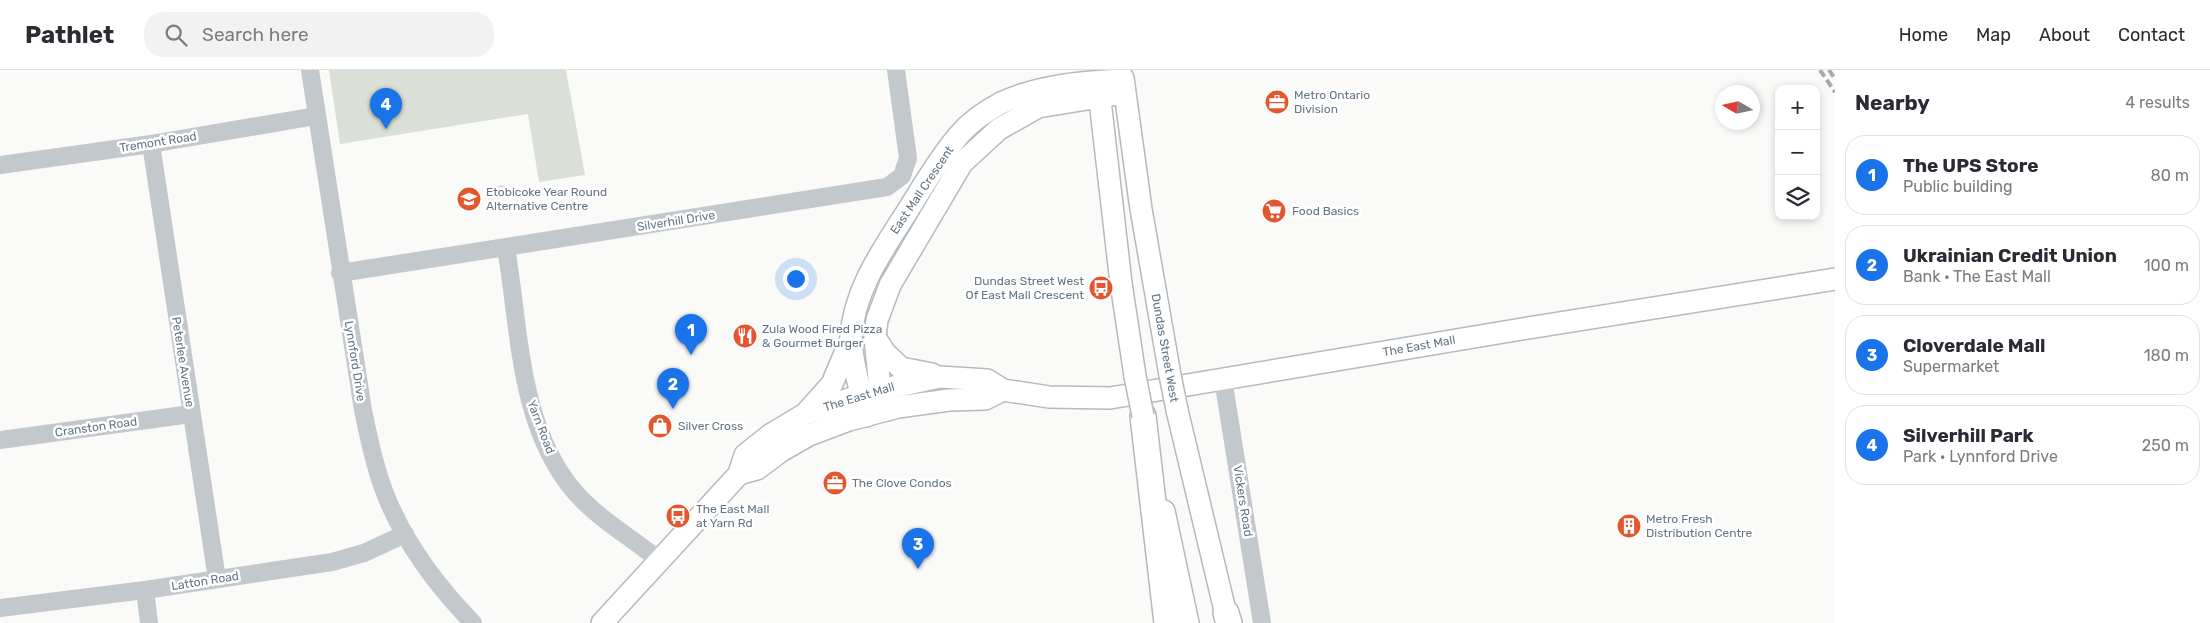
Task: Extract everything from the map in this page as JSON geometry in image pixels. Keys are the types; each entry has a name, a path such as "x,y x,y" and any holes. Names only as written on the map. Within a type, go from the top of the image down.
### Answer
{"highway":[{"path":"1143,416 1166,623"}],"main road":[{"name":"East Mall Crescent","path":"876,413 871,392 851,339 859,299 872,269 931,172 959,134 978,118 1000,104 1026,93 1040,89 1124,81"},
{"name":"Dundas Street West","path":"1124,81 1141,209 1176,410 1228,620"},
{"name":"East Mall Crescent","path":"871,392 877,320 890,286 962,163 999,129 1038,107 1098,82"},
{"path":"1098,82 1121,283 1135,376 1188,623"},
{"name":"The East Mall","path":"602,623 739,474 745,455 770,435 805,414 871,392 940,377 986,380 1002,390 1049,397 1110,398 1835,279"},
{"path":"875,337 885,353 901,368 923,371 940,377"},
{"path":"805,414 832,384 851,339"},
{"name":"The East Mall","path":"739,474 758,469 781,451 809,435 876,413 949,400 985,400 1002,390"}],"street":[{"name":"Lynnford Drive","path":"310,70 340,273 363,410 374,461 387,497 405,534 451,600 473,623"},
{"name":"Silverhill Drive","path":"340,273 887,187 902,176 908,158 896,70"},
{"name":"Tremont Road","path":"0,165 150,144 316,116"},
{"name":"Peterlee Avenue","path":"150,144 217,579"},
{"name":"Yarn Road","path":"506,248 517,332 529,394 547,446 574,490 586,503 660,561"},
{"name":"Vickers Road","path":"1223,379 1262,623"},
{"name":"Cranston Road","path":"0,440 192,414"},
{"name":"Latton Road","path":"0,608 145,590 340,560 364,553 405,534"},
{"path":"145,590 149,623"}],"shaded area":[{"path":"329,70 566,70 585,175 539,182 528,114 340,144"},
{"path":"504,185 506,197 488,200 486,188"}],"railway":[{"path":"1820,70 1835,92"},
{"path":"1829,70 1835,79"}],"place":[{"name":"Metro Ontario Division","path":"1277,102"},
{"name":"Silverhill Park","path":"386,129"},
{"name":"Etobicoke Year Round Alternative Centre","path":"469,199"},
{"name":"Food Basics","path":"1274,211"},
{"name":"Dundas Street West Of East Mall Crescent","path":"1101,288"},
{"name":"Zula Wood Fired Pizza & Gourmet Burger","path":"745,336"},
{"name":"The UPS Store","path":"691,355"},
{"name":"Ukrainian Credit Union","path":"673,409"},
{"name":"Silver Cross","path":"660,426"},
{"name":"The Clove Condos","path":"835,483"},
{"name":"The East Mall at Yarn Rd","path":"678,516"},
{"name":"Metro Fresh Distribution Centre","path":"1629,526"},
{"name":"Cloverdale Mall","path":"918,569"}]}
